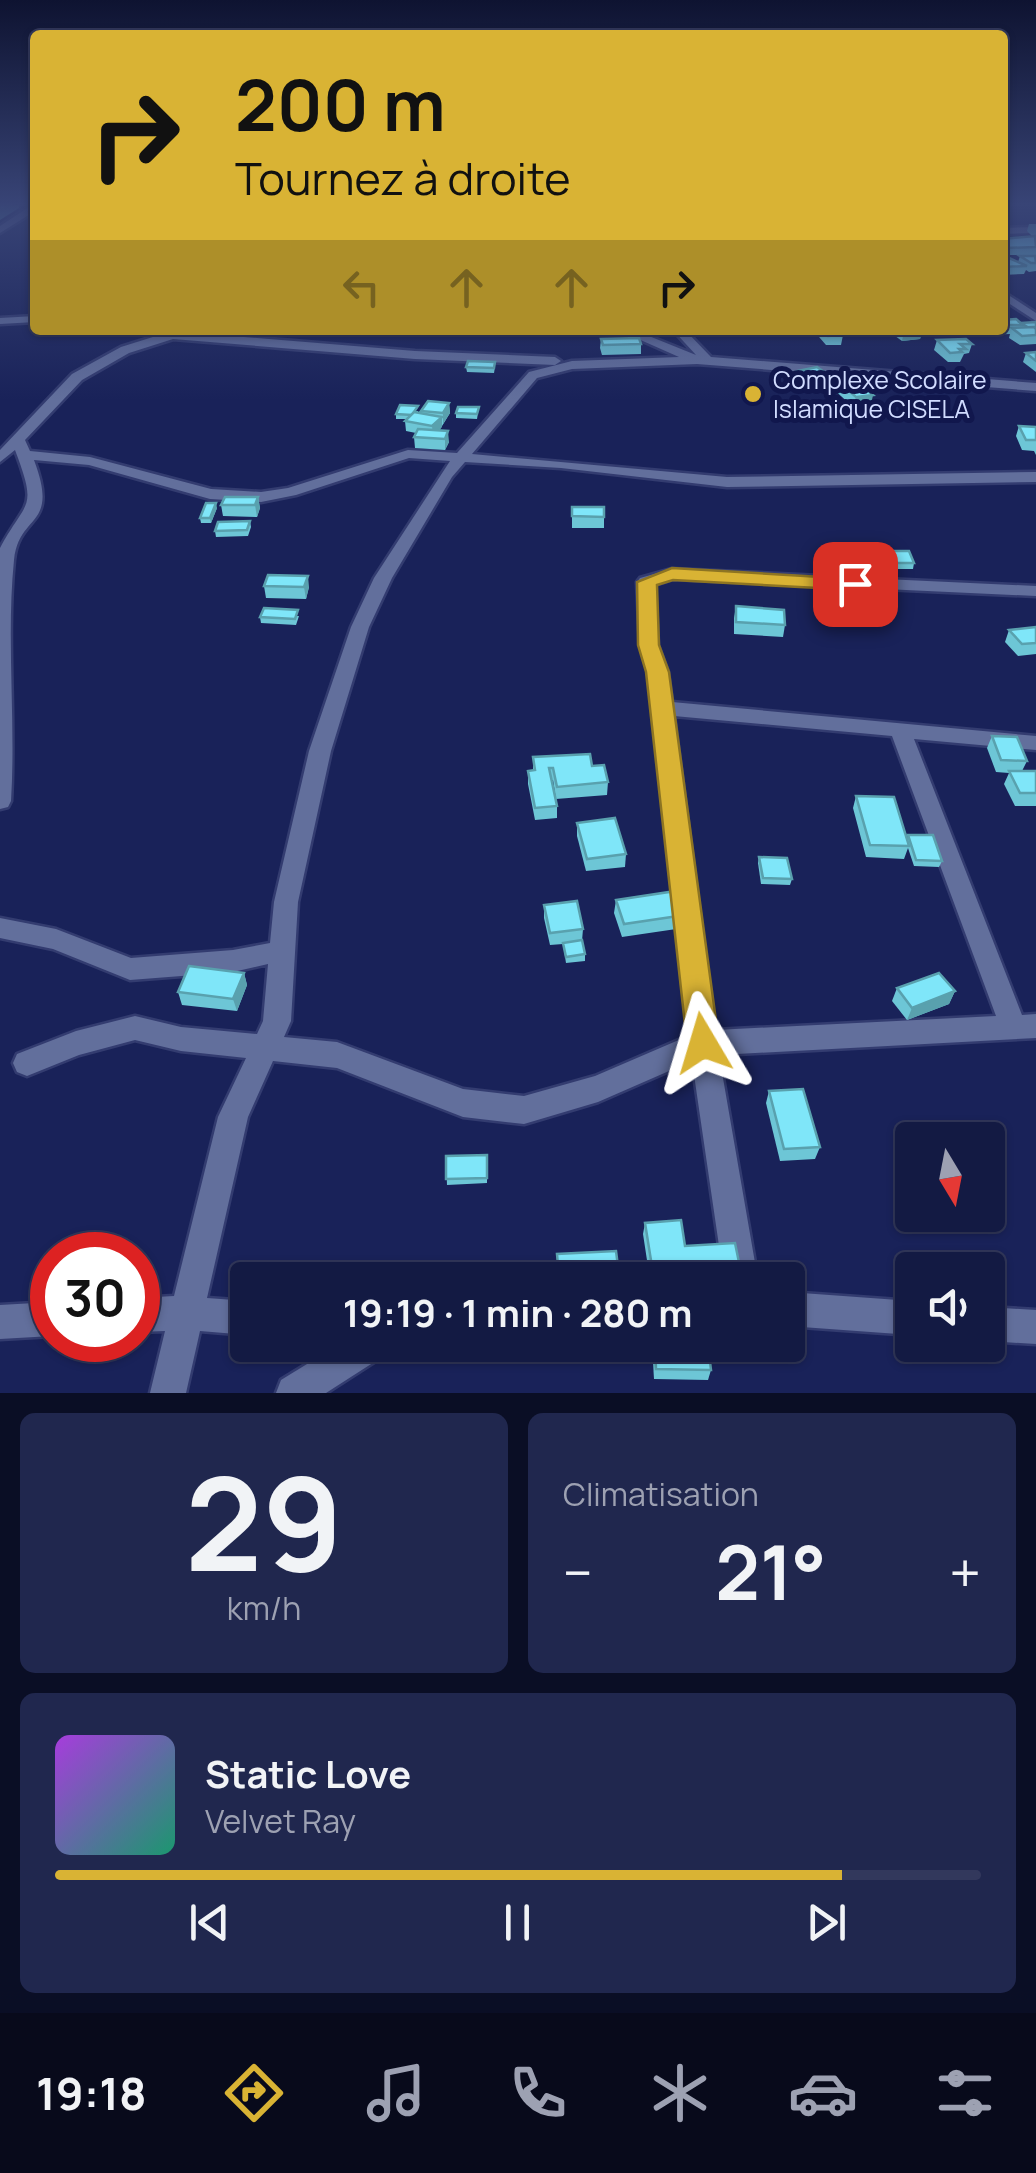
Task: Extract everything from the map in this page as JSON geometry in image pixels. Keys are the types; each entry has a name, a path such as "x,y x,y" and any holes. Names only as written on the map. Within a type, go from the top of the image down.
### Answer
{"street":[{"path":"1008,296 1021,296"},
{"path":"1008,299 1036,318"},
{"path":"0,321 30,319"},
{"path":"0,458 68,384 125,350 177,335"},
{"path":"192,335 458,358 706,361 1036,388"},
{"path":"222,335 230,340"},
{"path":"637,335 706,361"},
{"path":"683,335 706,361"},
{"path":"168,1393 233,1118 276,1021 286,902 316,766 360,627 396,554 419,524 446,476 532,375 572,365 622,362"},
{"path":"0,802 5,750 1,626 6,551 14,532 37,502 18,439"},
{"path":"24,455 50,454 90,461 210,494 261,497 291,492 396,456 464,457 727,482 1036,477"},
{"path":"738,1262 703,1043 645,604 646,582 672,574 1036,591"},
{"path":"661,708 1036,743"},
{"path":"27,1062 76,1042 135,1028 181,1039 337,1055 462,1103 524,1110 598,1089 703,1043 1024,1026 900,730"},
{"path":"0,928 56,939 130,969 233,961 280,951"},
{"path":"805,1311 895,1317"},
{"path":"160,1315 230,1317"},
{"path":"0,1322 30,1321"},
{"path":"1005,1325 1036,1327"},
{"path":"294,1393 343,1362"}],"building":[{"path":"1016,319 1023,325 1008,325 1008,320"},
{"path":"1034,327 1036,335 1022,336 1012,328"},
{"path":"639,338 641,344 603,345 601,339"},
{"path":"966,339 972,344 960,344 966,349 950,353 937,340"},
{"path":"468,361 495,362 494,368 466,367"},
{"path":"817,367 830,376 811,380 798,371"},
{"path":"849,375 873,395 856,397 832,376"},
{"path":"428,401 449,403 443,413 421,411"},
{"path":"400,405 418,406 412,415 396,414"},
{"path":"458,407 479,407 477,414 456,413"},
{"path":"414,412 442,417 432,426 405,421"},
{"path":"1019,426 1036,427 1036,440 1026,440"},
{"path":"418,429 448,431 445,439 414,437"},
{"path":"225,497 258,497 255,505 221,505"},
{"path":"206,503 216,503 210,518 200,518"},
{"path":"572,507 604,507 604,517 572,516"},
{"path":"250,521 247,530 215,531 218,522"},
{"path":"887,551 909,551 914,563 891,563"},
{"path":"268,575 308,576 304,587 264,586"},
{"path":"736,606 784,610 785,625 736,622"},
{"path":"264,608 298,610 295,619 260,617"},
{"path":"1036,627 1036,643 1022,644 1009,630"},
{"path":"992,736 1017,737 1027,761 1001,760"},
{"path":"590,754 592,766 604,765 608,782 557,787 553,768 549,768 557,806 535,808 528,771 535,770 533,757"},
{"path":"1009,771 1036,771 1036,793 1020,793"},
{"path":"856,796 894,797 909,846 870,845"},
{"path":"615,818 626,854 587,859 577,823"},
{"path":"908,835 933,835 942,861 916,860"},
{"path":"759,857 787,858 792,879 763,878"},
{"path":"676,891 685,915 624,924 616,900"},
{"path":"577,901 583,929 550,933 544,905"},
{"path":"582,940 585,954 566,957 563,943"},
{"path":"189,966 244,973 233,999 178,992"},
{"path":"939,973 955,991 912,1008 897,988"},
{"path":"803,1089 820,1147 784,1149 769,1091"},
{"path":"487,1155 487,1178 446,1179 446,1156"},
{"path":"681,1220 685,1246 735,1243 739,1262 651,1262 645,1223"},
{"path":"616,1251 617,1262 558,1262 557,1254"},
{"path":"656,1362 710,1362 711,1370 656,1369"}],"place":[{"name":"Complexe Scolaire Islamique CISELA","path":"753,394"}],"route":[{"path":"703,1043 658,672 649,645 646,582 672,574 855,584"}]}
